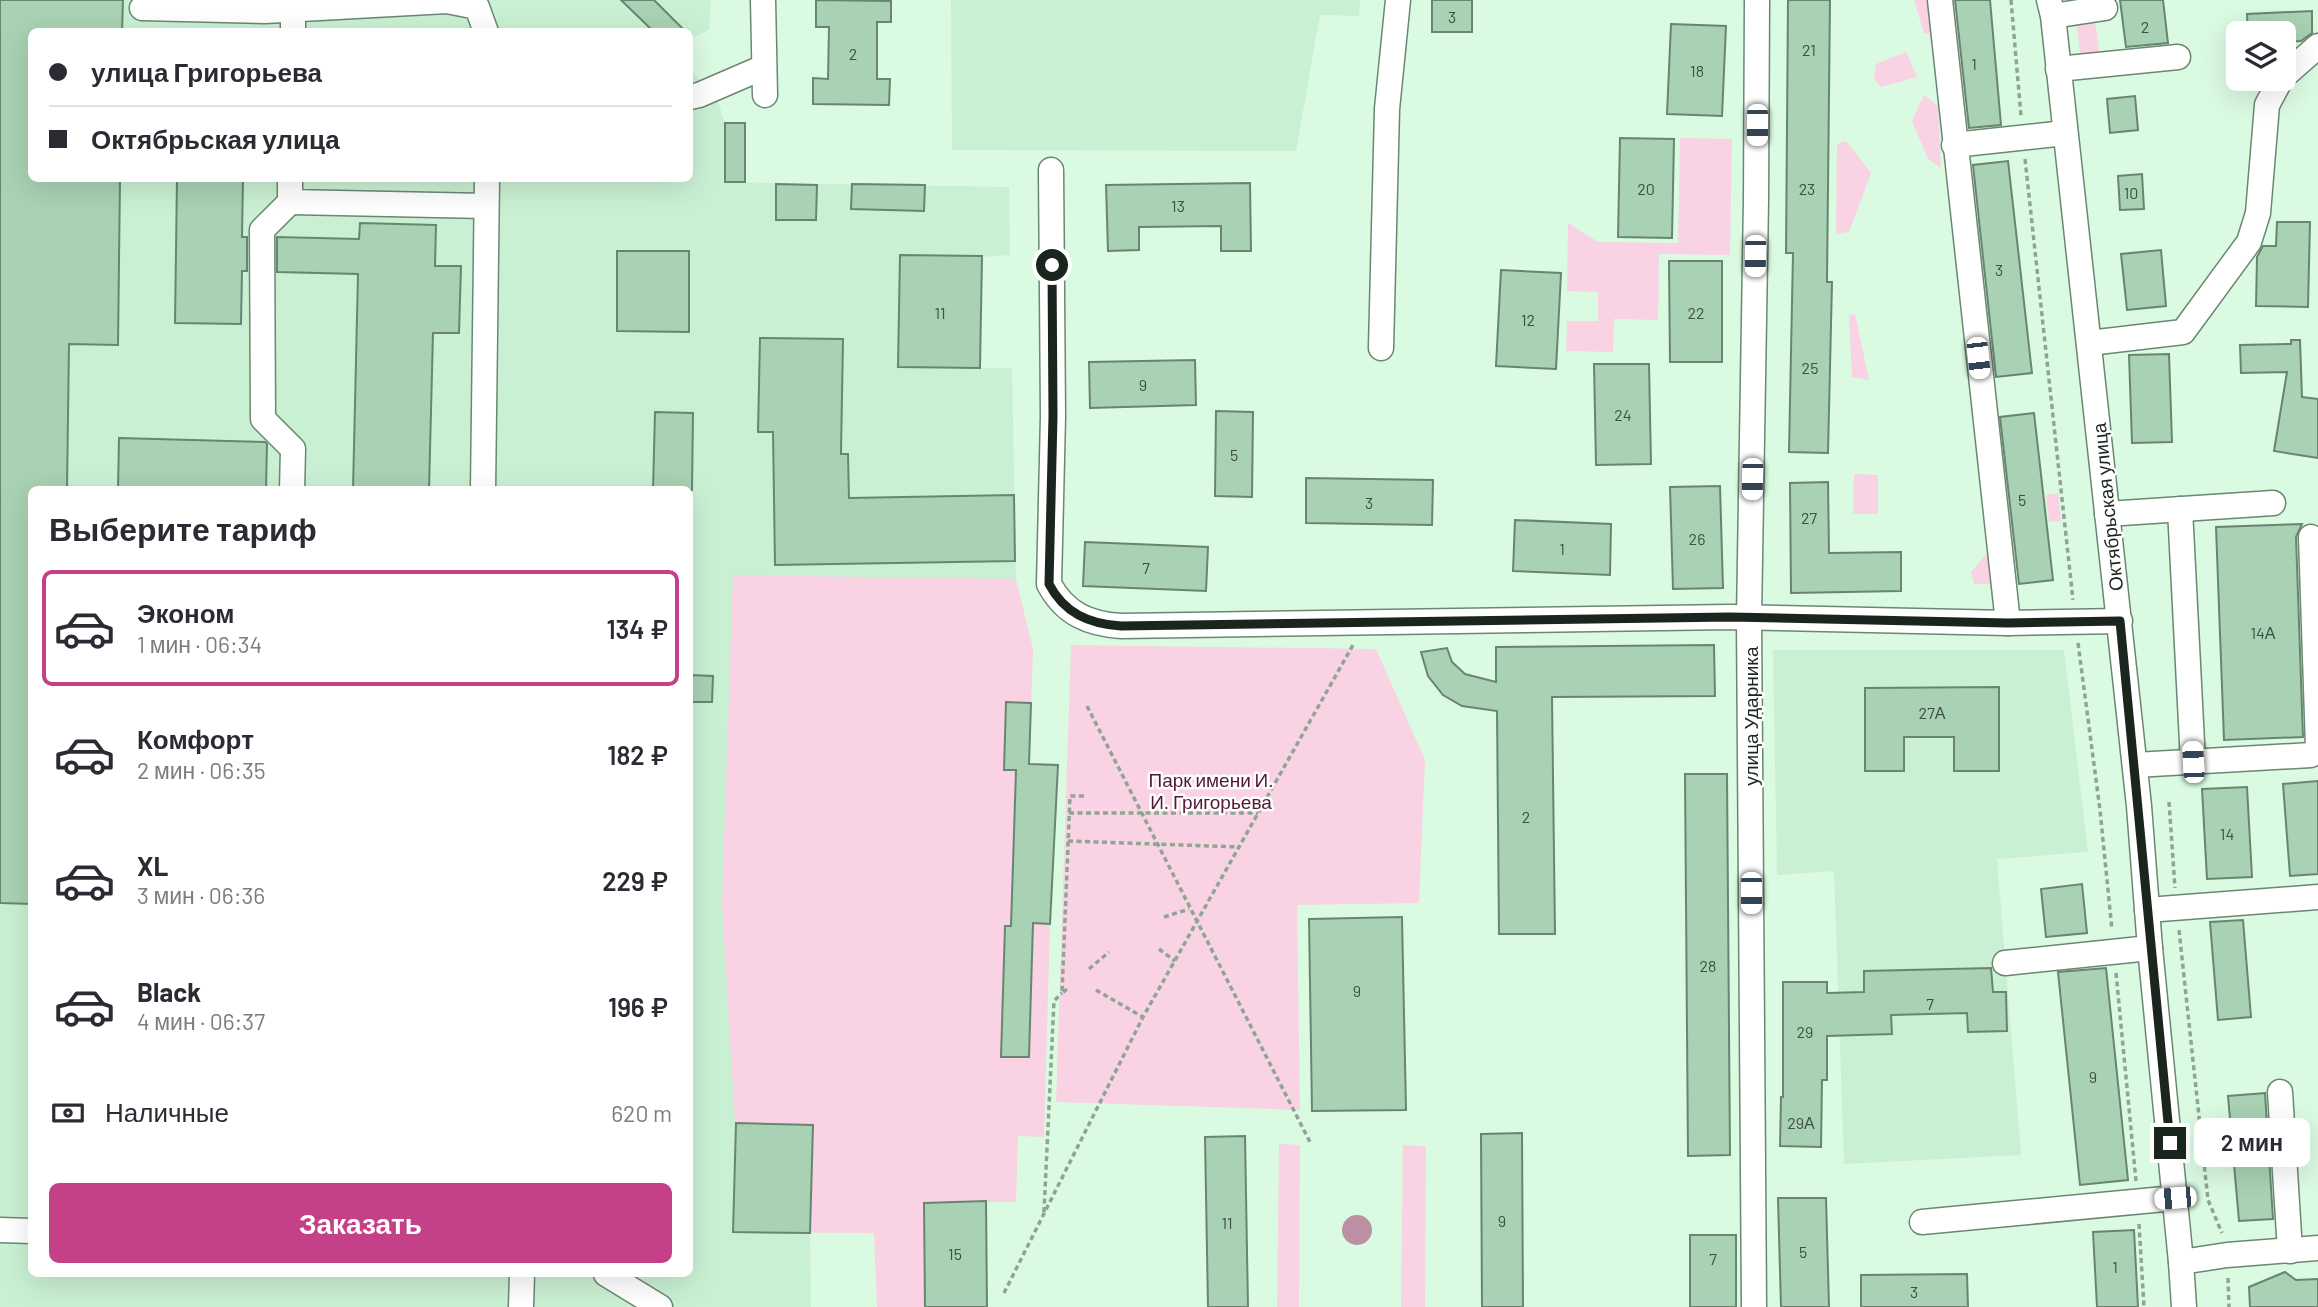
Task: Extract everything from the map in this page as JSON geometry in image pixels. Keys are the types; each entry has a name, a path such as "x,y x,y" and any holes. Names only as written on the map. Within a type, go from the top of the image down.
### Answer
{"street":[{"path":"763,0 765,95"},
{"path":"1381,348 1387,109 1398,0"},
{"name":"улица Ударника","path":"1754,1307 1749,618 1757,0"},
{"path":"1940,0 2008,623"},
{"path":"142,8 265,12 293,21 356,3 447,1 477,7 485,28"},
{"path":"2051,8 2105,8"},
{"name":"Октябрьская улица","path":"2051,8 2135,765 2184,1307"},
{"path":"2296,65 2318,46"},
{"path":"2059,69 2178,57"},
{"path":"693,96 764,67"},
{"path":"2089,343 2183,332 2242,252 2249,242 2258,213 2267,105 2274,91"},
{"path":"1954,145 2066,134"},
{"path":"1051,170 1053,416 1049,584 1056,598 1078,616 1103,625 1749,618 2008,623 2120,621"},
{"path":"483,486 487,182"},
{"path":"292,486 293,450 263,419 262,230 290,190 486,206"},
{"path":"2107,514 2273,503"},
{"path":"2180,509 2193,762"},
{"path":"2135,765 2311,755 2318,747 2316,620 2311,537"},
{"path":"2147,909 2318,897"},
{"path":"2005,963 2150,948"},
{"path":"2280,1092 2290,1251"},
{"path":"1922,1222 2175,1198"},
{"path":"0,1230 28,1231"},
{"path":"2181,1262 2318,1248"},
{"path":"521,1307 522,1277"},
{"path":"611,1277 660,1307"}],"path":[{"path":"2011,0 2023,138 2075,622 2100,810 2138,1201 2144,1307"},
{"path":"1004,1293 1143,1017 1366,622"},
{"path":"1087,706 1311,1144"},
{"path":"1062,993 1070,796 1085,796"},
{"path":"2169,802 2177,906 2208,1200 2225,1241"},
{"path":"1069,813 1258,813"},
{"path":"1068,841 1239,847"},
{"path":"1164,917 1189,909"},
{"path":"1158,950 1175,961"},
{"path":"1089,969 1109,952"},
{"path":"1044,1214 1054,1001 1067,989"},
{"path":"1096,990 1143,1017"}],"shaded area":[{"path":"0,0 711,0 709,30 693,38 693,28 28,28 28,182 693,182 693,73 718,102 725,123 725,182 1009,187 1010,255 982,257 980,368 1012,368 1016,579 733,576 733,1231 810,1233 811,1307 0,1307"},
{"path":"951,0 1360,0 1359,16 1320,15 1296,151 952,150"},
{"path":"1773,650 2064,650 2088,852 1997,859 2021,1155 1844,1164 1834,871 1777,875"},
{"path":"1357,1215 1368,1219 1372,1230 1368,1241 1357,1245 1346,1241 1342,1230 1346,1219"}],"green space":[{"path":"1914,0 1931,0 1933,34 1924,33"},
{"path":"2073,0 2092,0 2100,57 2081,59"},
{"path":"1906,52 1917,77 1881,87 1874,79 1876,64"},
{"path":"1924,95 1938,106 1941,168 1928,159 1912,121"},
{"path":"1680,138 1732,139 1730,255 1659,254 1658,320 1614,319 1613,352 1566,351 1567,321 1598,321 1598,292 1567,291 1568,223 1598,242 1678,243"},
{"path":"1846,141 1871,173 1849,232 1836,234 1837,144"},
{"path":"1855,314 1869,380 1852,377 1849,315"},
{"path":"1854,474 1878,475 1878,514 1853,514"},
{"path":"2058,493 2061,521 2049,522 2046,495"},
{"path":"1993,546 1994,584 1974,584 1971,572"},
{"path":"733,575 1016,579 1033,649 1029,764 1058,765 1044,1137 1018,1136 1016,1202 986,1202 987,1307 877,1307 874,1233 733,1232 735,1123 722,901"},
{"name":"Парк имени И. И. Григорьева","path":"1071,645 1376,649 1425,760 1419,903 1297,905 1300,1110 1056,1102"},
{"path":"1279,1144 1300,1145 1299,1307 1277,1307"},
{"path":"1403,1145 1426,1146 1425,1307 1401,1307"}],"building":[{"path":"0,0 123,0 122,28 28,28 28,182 120,182 118,345 69,344 67,486 28,486 28,904 0,903"},
{"path":"621,0 654,0 682,28 650,28"},
{"path":"816,0 891,1 891,22 877,22 877,79 890,79 889,105 813,104 813,78 828,79 829,27 816,27"},
{"path":"1432,0 1472,0 1472,32 1432,32"},
{"path":"1788,0 1830,0 1827,282 1832,282 1828,453 1789,452 1793,253 1786,253"},
{"path":"1955,0 1990,0 2001,125 1969,128"},
{"path":"2120,0 2163,0 2168,43 2126,47"},
{"path":"2312,11 2312,33 2296,41 2296,21 2247,21 2247,14"},
{"path":"1671,24 1726,26 1722,116 1667,114"},
{"path":"2135,96 2138,130 2110,133 2107,99"},
{"path":"725,123 745,123 745,182 725,182"},
{"path":"1620,138 1674,139 1672,238 1618,237"},
{"path":"2008,161 2032,373 1996,377 1973,165"},
{"path":"2142,174 2144,209 2120,210 2118,176"},
{"path":"177,182 243,182 242,237 247,237 247,271 242,271 241,324 175,323"},
{"path":"1250,183 1251,251 1221,251 1221,226 1139,227 1139,250 1108,251 1106,185"},
{"path":"776,184 817,185 816,220 776,220"},
{"path":"852,184 925,185 924,211 851,209"},
{"path":"2277,222 2310,222 2308,307 2256,306 2257,257 2263,246 2276,246"},
{"path":"360,223 436,225 435,266 461,266 459,333 433,333 429,486 353,486 358,274 277,272 277,237 359,239"},
{"path":"2161,250 2166,306 2127,310 2121,254"},
{"path":"617,251 689,251 689,332 617,331"},
{"path":"900,255 982,256 980,368 898,367"},
{"path":"1669,261 1722,261 1722,362 1670,362"},
{"path":"1501,270 1561,273 1556,369 1496,366"},
{"path":"760,338 843,339 841,454 848,454 849,498 1014,495 1015,561 775,565 773,432 758,432"},
{"path":"2291,340 2300,340 2302,397 2318,399 2318,458 2274,451 2287,372 2241,373 2240,345 2291,344"},
{"path":"2169,354 2172,442 2132,443 2129,355"},
{"path":"1195,360 1196,405 1090,408 1089,362"},
{"path":"1594,364 1649,364 1651,464 1596,465"},
{"path":"1216,411 1253,412 1252,497 1215,496"},
{"path":"655,412 693,413 692,486 653,486"},
{"path":"2034,413 2053,580 2019,584 2000,417"},
{"path":"119,438 267,444 266,486 118,486"},
{"path":"1306,478 1433,480 1432,525 1306,523"},
{"path":"1828,482 1829,553 1901,552 1901,591 1791,593 1790,483"},
{"path":"1720,486 1723,588 1673,589 1670,487"},
{"path":"1515,520 1611,524 1610,575 1513,571"},
{"path":"2302,524 2296,537 2303,737 2224,740 2216,527"},
{"path":"1085,542 1208,547 1206,591 1083,586"},
{"path":"1714,645 1715,696 1552,697 1555,934 1499,934 1497,711 1462,706 1443,695 1428,676 1421,652 1447,648 1452,662 1465,674 1496,682 1496,647"},
{"path":"693,675 713,676 712,702 693,702"},
{"path":"1999,687 1999,771 1954,771 1954,737 1904,737 1904,771 1865,771 1865,688"},
{"path":"1006,702 1031,703 1029,764 1058,765 1050,924 1033,923 1029,1057 1001,1057 1005,926 1011,926 1016,770 1004,770"},
{"path":"1685,774 1727,774 1730,1155 1688,1156"},
{"path":"2318,781 2318,874 2290,876 2283,784"},
{"path":"2247,787 2252,877 2207,879 2202,789"},
{"path":"2082,884 2087,933 2046,937 2041,889"},
{"path":"1402,917 1406,1110 1312,1111 1309,919"},
{"path":"2243,920 2251,1017 2218,1020 2210,922"},
{"path":"1991,968 1993,992 2006,992 2007,1031 1968,1032 1967,1013 1891,1015 1892,1034 1827,1036 1827,1080 1822,1080 1821,1147 1780,1146 1783,1097 1783,982 1827,982 1827,993 1864,992 1864,971"},
{"path":"2106,968 2128,1180 2080,1185 2058,972"},
{"path":"2265,1093 2273,1219 2239,1221 2228,1096"},
{"path":"736,1123 813,1125 810,1233 733,1232"},
{"path":"1522,1133 1523,1307 1482,1307 1481,1134"},
{"path":"1245,1136 1248,1307 1208,1307 1205,1137"},
{"path":"1778,1198 1826,1198 1829,1307 1781,1307"},
{"path":"986,1201 987,1307 925,1307 924,1203"},
{"path":"2134,1230 2138,1307 2097,1307 2093,1232"},
{"path":"1690,1235 1736,1235 1736,1307 1690,1307"},
{"path":"2285,1272 2296,1280 2318,1279 2318,1307 2250,1307 2249,1287"},
{"path":"1967,1274 1968,1307 1861,1307 1861,1275"}],"route":[{"path":"1052,265 1053,416 1049,584 1056,598 1078,616 1088,620 1103,625 1121,626 1730,617 2008,623 2120,621 2170,1143"}]}
